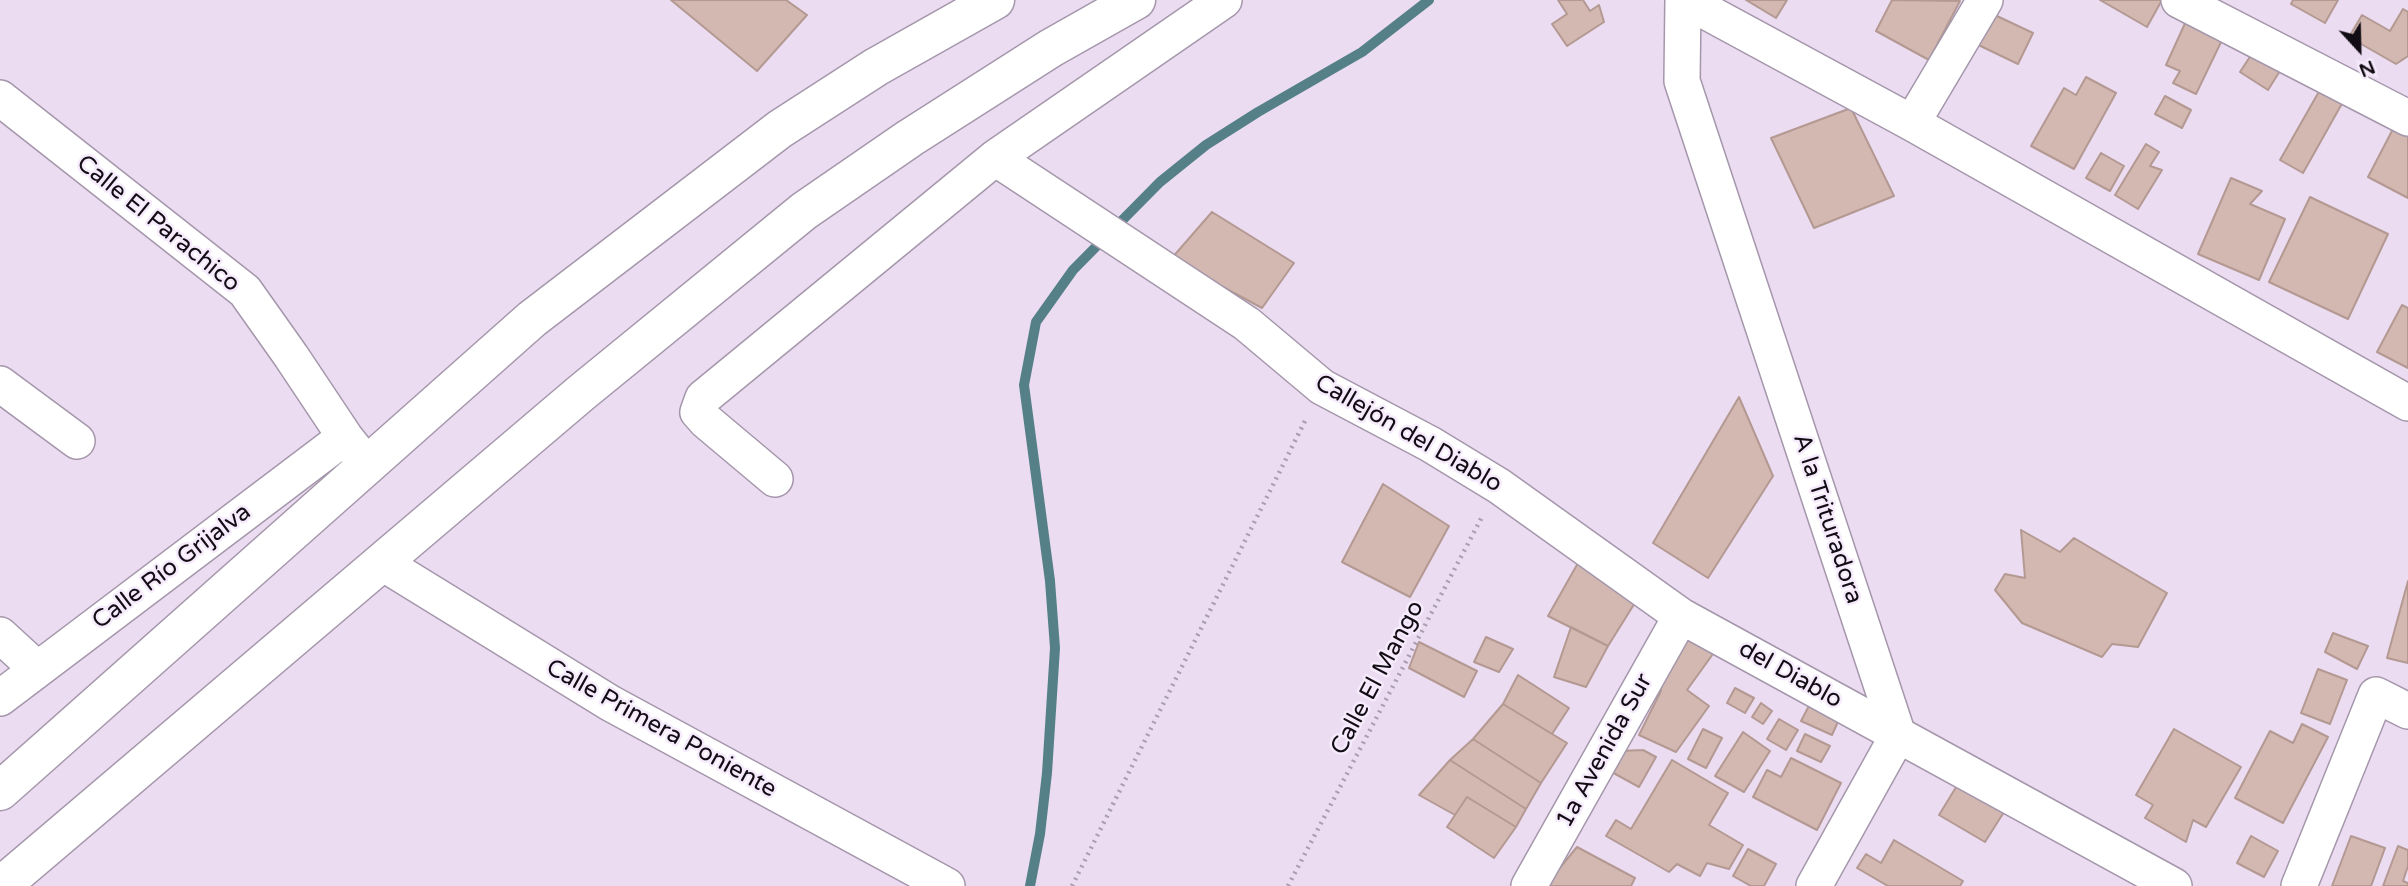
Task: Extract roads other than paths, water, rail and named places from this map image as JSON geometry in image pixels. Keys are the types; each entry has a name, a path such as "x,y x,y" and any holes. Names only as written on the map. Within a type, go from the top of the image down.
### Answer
{"main road":[{"path":"0,791 356,452 780,129 876,67 995,0"},
{"path":"1,886 581,393 804,211 910,138 1039,55 1136,0"}],"street":[{"path":"775,479 698,412 703,398 995,158 1224,0"},
{"path":"1684,0 1912,123 2408,403"},
{"name":"A la Trituradora","path":"1684,0 1682,81 1898,734"},
{"path":"1912,123 1985,0"},
{"path":"2179,0 2408,117"},
{"name":"Calle El Parachico","path":"0,98 244,291 356,452"},
{"name":"Callejón del Diablo","path":"995,158 1247,324 1322,387 1430,444 1499,486 1681,616"},
{"path":"0,384 77,441"},
{"name":"Calle Río Grijalva","path":"0,698 37,669 356,452"},
{"name":"Calle Primera Poniente","path":"381,562 610,703 947,886"},
{"name":"del Diablo","path":"1681,616 1898,734"},
{"name":"1a Avenida Sur","path":"1529,886 1681,616"},
{"path":"0,635 37,669"},
{"path":"2299,886 2376,695 2408,711"},
{"path":"1814,886 1898,734 2174,886"}],"waterway":[{"path":"1030,886 1040,834 1047,773 1055,648 1050,581 1024,385 1036,322 1073,270 1160,182 1206,145 1362,52 1429,0"}]}
